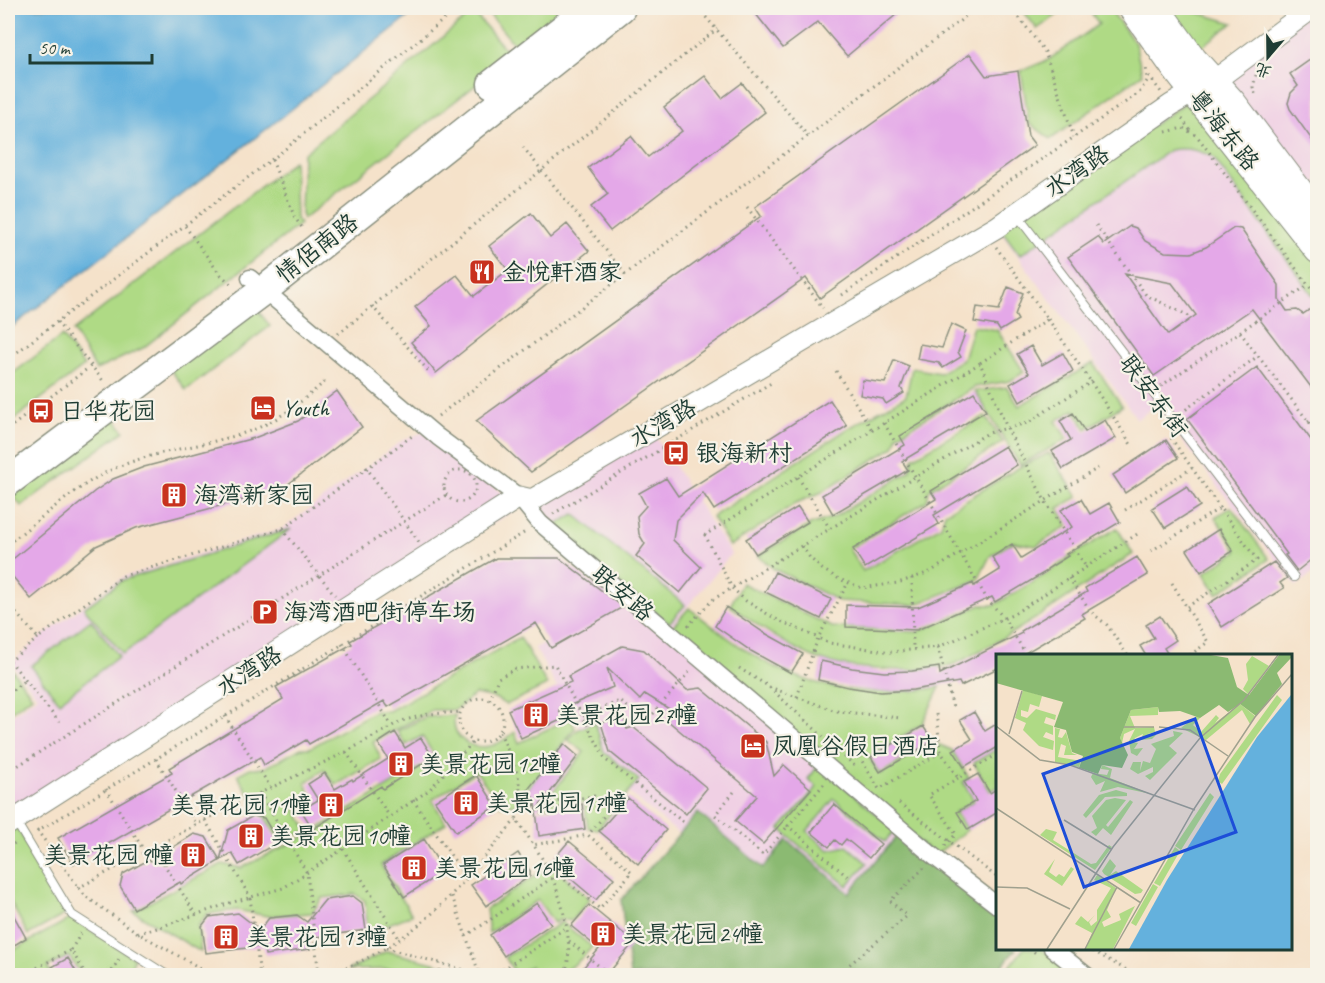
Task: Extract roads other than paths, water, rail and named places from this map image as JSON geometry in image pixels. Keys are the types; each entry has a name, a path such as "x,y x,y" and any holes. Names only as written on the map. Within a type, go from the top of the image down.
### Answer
{"highway":[{"name":"情侣南路","path":"10,447 99,376 250,285 306,233 589,8"},
{"name":"情侣南路","path":"8,482 250,285 621,8"}],"main road":[{"name":"粤海东路","path":"1132,8 1204,87 1317,250"},
{"name":"粤海东路","path":"1156,8 1193,59 1204,87 1232,102 1317,216"}],"street":[{"name":"水湾路","path":"16,822 519,497 532,500 986,233 1171,105 1204,87 1312,8"},
{"name":"联安路","path":"250,285 519,497 540,523 935,858 996,904"},
{"path":"1055,950 1087,975"}],"lane":[{"name":"联安东街","path":"1016,214 1294,577"},
{"path":"16,822 72,915 168,975"}],"water":[{"path":"8,8 419,8 8,330"}],"place":[{"name":"金悅軒酒家","path":"482,272"},
{"name":"Youth","path":"263,408"},
{"name":"日华花园","path":"41,411"},
{"name":"银海新村","path":"676,453"},
{"name":"海湾新家园","path":"174,495"},
{"name":"海湾酒吧街停车场","path":"265,612"},
{"name":"美景花园27幢","path":"536,715"},
{"name":"凤凰谷假日酒店","path":"753,746"},
{"name":"美景花园12幢","path":"401,764"},
{"name":"美景花园17幢","path":"466,803"},
{"name":"美景花园11幢","path":"331,805"},
{"name":"美景花园10幢","path":"251,836"},
{"name":"美景花园9幢","path":"193,855"},
{"name":"美景花园16幢","path":"414,868"},
{"name":"美景花园24幢","path":"603,934"},
{"name":"美景花园13幢","path":"226,937"}]}
